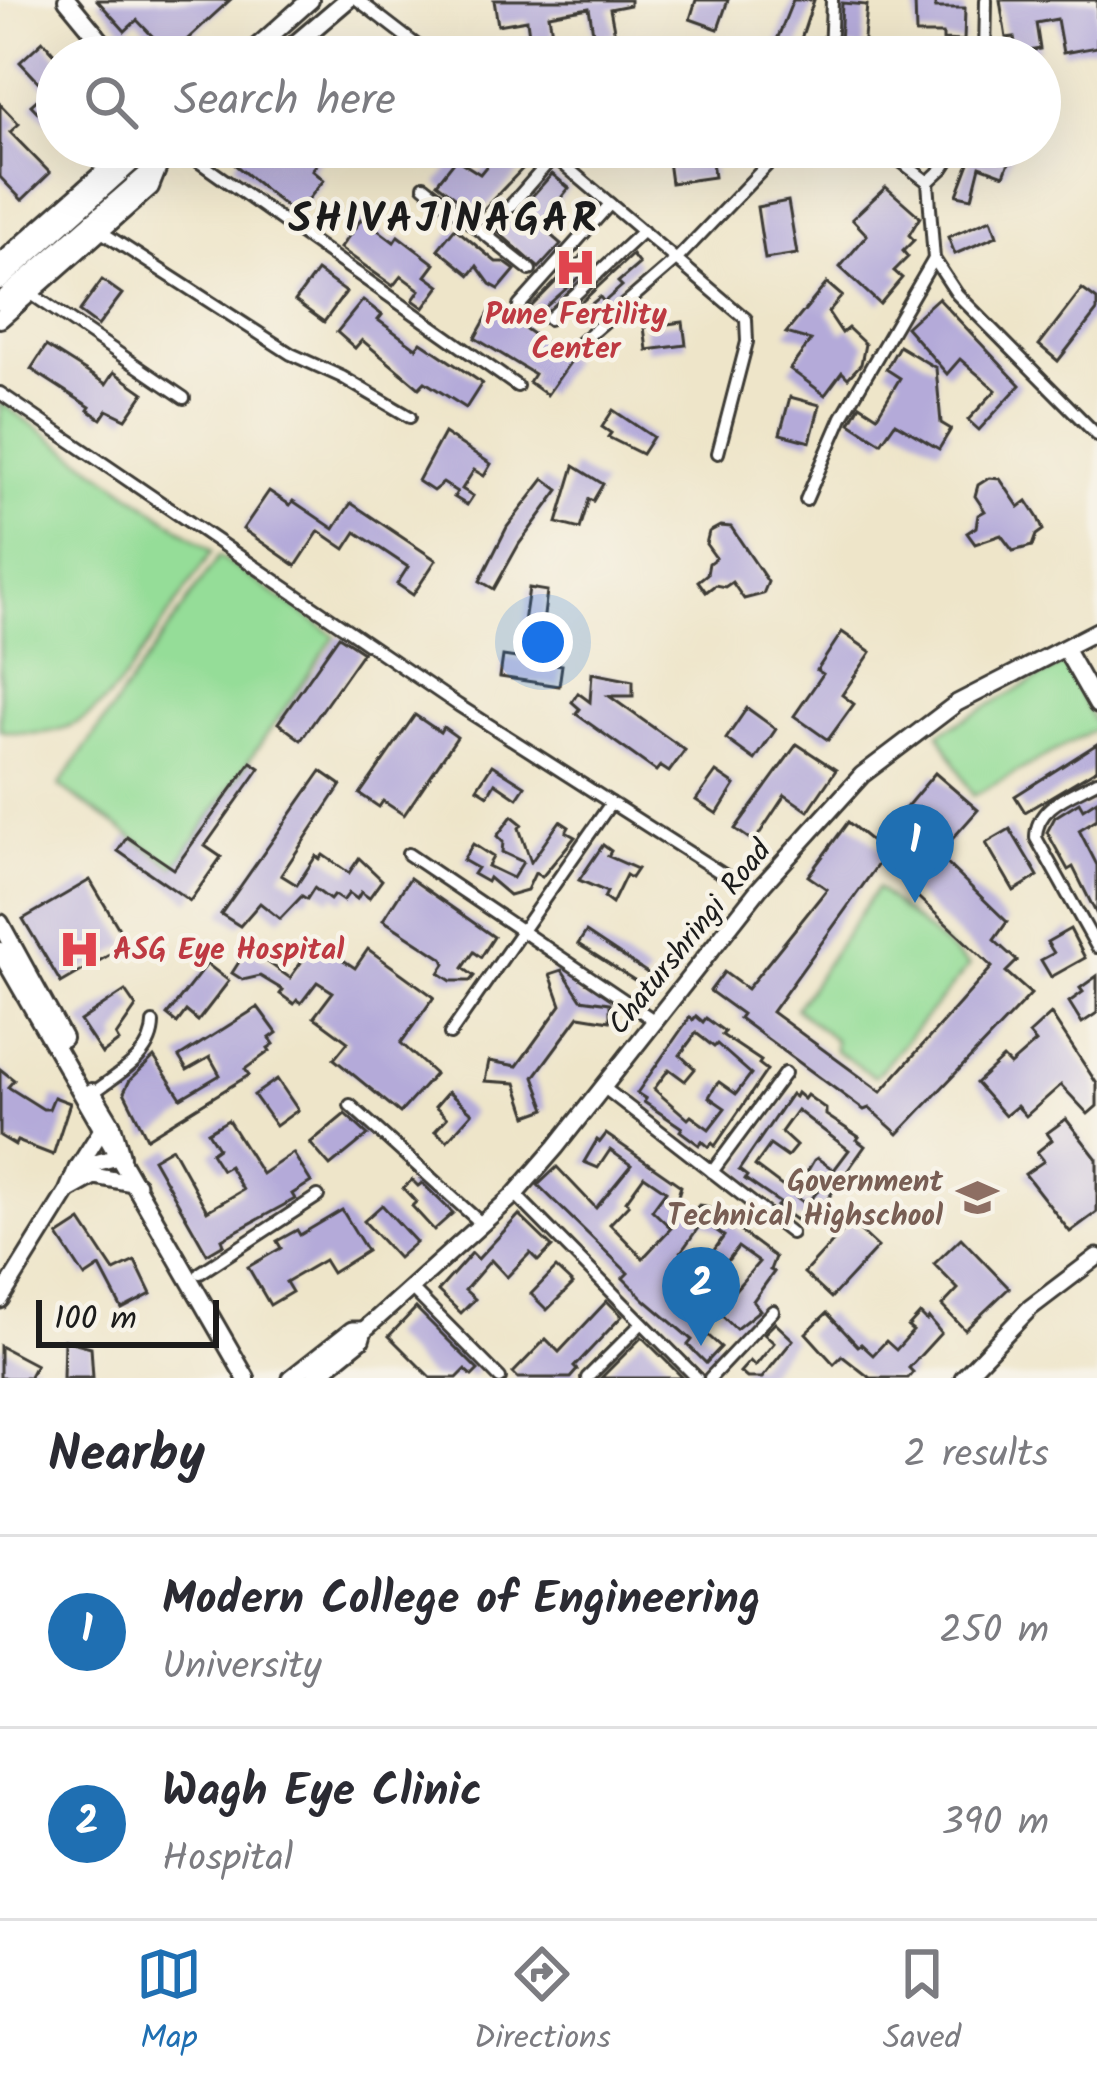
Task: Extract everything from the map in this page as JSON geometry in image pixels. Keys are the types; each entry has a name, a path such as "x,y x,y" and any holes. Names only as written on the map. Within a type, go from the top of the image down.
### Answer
{"main road":[{"path":"67,0 97,36"},
{"path":"270,36 310,0"},
{"path":"305,36 347,0"},
{"path":"0,263 109,168"},
{"path":"0,281 138,168"},
{"path":"0,302 140,168"},
{"path":"0,319 150,187 153,168"},
{"path":"0,923 93,1093 106,1128"},
{"path":"0,951 246,1378"},
{"path":"121,1156 133,1157 257,1378"}],"street":[{"path":"358,0 405,36"},
{"path":"831,36 832,0"},
{"path":"985,36 986,0"},
{"path":"208,168 517,386"},
{"path":"485,236 536,168"},
{"path":"569,168 741,311 748,329 718,453"},
{"path":"572,350 677,259 764,168"},
{"path":"910,168 928,182 934,259 957,294 1097,435"},
{"path":"928,182 943,168"},
{"path":"424,186 530,270"},
{"path":"519,306 610,204"},
{"path":"100,231 292,354 342,377 410,418"},
{"path":"549,319 643,231"},
{"path":"806,500 842,417 934,259"},
{"path":"30,293 184,398"},
{"path":"0,393 458,705 732,880"},
{"name":"Chaturshringi Road","path":"314,1378 361,1340 364,1330 514,1194 759,889 862,775 957,703 1097,631"},
{"path":"1065,649 1097,705"},
{"path":"1097,781 1045,810 1036,824 1036,838 1097,947"},
{"path":"450,1034 611,803"},
{"path":"408,854 655,1021"},
{"path":"93,1093 140,1056 153,1038 153,1023"},
{"path":"712,1172 785,1073"},
{"path":"604,1087 791,1233"},
{"path":"350,1105 482,1224"},
{"path":"0,1300 77,1168 106,1128"},
{"path":"77,1168 121,1156"},
{"path":"67,1192 94,1176 137,1184"},
{"path":"514,1194 697,1378"},
{"path":"200,1273 318,1196"},
{"path":"963,1378 1030,1308 1097,1257"},
{"path":"412,1289 500,1378"},
{"path":"710,1378 773,1311"},
{"path":"587,1378 643,1323"},
{"name":"Chaturshringi Road","path":"291,1378 352,1330 364,1330"}],"green space":[{"path":"0,402 212,551 109,697 74,724 29,734 0,730"},
{"path":"219,556 335,636 175,867 59,786"},
{"path":"1064,664 1097,728 973,796 939,733"},
{"path":"877,888 969,966 875,1077 835,1050 835,1040 796,1009"}],"building":[{"path":"97,0 230,0 191,36 152,36 137,20 125,31"},
{"path":"494,0 630,0 630,5 610,9 615,35 610,36 594,36 589,8 549,15 552,36 529,36 527,20 498,25"},
{"path":"696,0 728,0 718,29 690,19"},
{"path":"793,0 814,0 802,36 778,36"},
{"path":"915,0 935,0 935,8 965,8 964,36 916,34"},
{"path":"1000,0 1097,0 1097,47 1063,53 1057,19 1036,23 1038,36 1006,36"},
{"path":"842,3 867,5 864,36 840,36"},
{"path":"36,47 36,79 20,62"},
{"path":"0,104 19,124 10,132 36,159 36,168 50,173 22,200 0,177"},
{"path":"239,168 314,168 324,180 296,215"},
{"path":"449,168 470,168 480,174 485,168 523,168 478,215 437,183"},
{"path":"669,168 713,168 714,177 671,183"},
{"path":"967,168 980,168 972,198 957,195"},
{"path":"552,174 569,188 539,225 561,244 539,268 499,233"},
{"path":"886,187 920,217 909,235 914,240 903,251 908,257 894,271 902,278 880,304 840,267 867,235 852,219"},
{"path":"788,201 797,254 765,259 757,207"},
{"path":"362,218 394,242 398,236 435,264 426,276 440,286 424,308 413,300 420,290 401,276 393,286 340,248"},
{"path":"991,219 997,236 955,254 948,237"},
{"path":"455,228 496,262 515,270 499,289 477,266 470,275 438,249"},
{"path":"583,254 593,265 523,327 571,361 547,395 529,382 534,374 475,338 494,304 511,316 523,315"},
{"path":"632,255 639,264 618,282 622,286 573,319 569,314"},
{"path":"317,271 346,292 324,322 295,301"},
{"path":"102,280 122,294 98,326 79,312"},
{"path":"827,283 842,296 828,312 842,333 848,328 865,344 861,364 848,378 842,372 825,395 790,369 811,340 786,333"},
{"path":"1082,289 1097,300 1097,311 1058,361 1039,345"},
{"path":"938,298 1020,385 979,430 968,420 996,390 960,359 947,374 906,327"},
{"path":"363,300 382,315 378,320 416,348 421,342 482,383 466,408 425,382 419,388 362,340 355,348 337,332"},
{"path":"683,322 686,345 647,350 644,327"},
{"path":"46,346 106,384 114,372 144,393 126,419 107,410 101,419 31,369"},
{"path":"899,346 936,368 941,423 951,429 939,449 895,423 881,443 850,423 860,405 877,416 900,378 886,369"},
{"path":"790,397 820,405 810,442 780,434"},
{"path":"613,410 653,437 642,454 608,437 611,433 602,427"},
{"path":"444,433 491,464 484,476 474,470 462,489 473,496 467,505 443,483 433,491 418,481"},
{"path":"574,466 603,484 593,501 589,499 580,529 557,523"},
{"path":"989,478 1000,479 1019,507 1027,501 1038,518 1043,530 1032,546 1013,551 1001,535 975,544 967,533 985,511 975,496 978,485"},
{"path":"544,479 559,490 519,544 494,589 480,581 507,527"},
{"path":"269,491 334,529 351,503 436,560 413,595 397,584 408,567 356,532 345,549 319,531 296,566 243,529"},
{"path":"731,527 768,582 763,594 744,599 732,582 706,592 698,581 716,558 706,544 709,532"},
{"path":"529,588 547,591 542,632 523,629"},
{"path":"842,632 871,652 842,695 854,704 828,740 794,716 823,674 817,670"},
{"path":"339,636 363,652 301,740 278,723"},
{"path":"503,656 562,665 559,686 500,677"},
{"path":"592,673 633,681 633,696 609,696 685,750 669,772 660,766 656,771 576,714 580,709 572,702 578,693 590,702"},
{"path":"747,708 776,729 755,760 726,739"},
{"path":"415,715 457,737 404,815 360,794"},
{"path":"797,744 836,770 808,811 785,795 754,842 735,829"},
{"path":"1097,744 1097,769 1025,812 1015,796"},
{"path":"251,762 260,768 205,846 221,857 190,901 118,851 127,837 174,869"},
{"path":"492,765 525,786 517,798 495,783 488,795 477,788"},
{"path":"321,771 341,785 281,875 297,885 316,856 323,855 349,873 359,858 382,880 369,898 361,892 357,899 349,893 343,901 334,895 330,900 314,888 280,919 260,903 240,926 221,914"},
{"path":"716,772 735,785 717,814 696,800"},
{"path":"935,773 978,810 938,855 1007,922 994,940 1017,961 1006,972 1031,994 898,1134 869,1108 864,1110 739,1018 742,1014 710,991 724,972 747,989 827,889 808,876 848,822 886,853 772,1012 881,1092 992,967 902,882 937,840 903,811"},
{"path":"1097,800 1097,819 1079,830 1097,865 1097,915 1073,867 1068,870 1047,832 1055,817 1079,802 1083,809"},
{"path":"512,816 522,824 519,828 531,862 560,821 575,837 542,877 535,873 527,890 509,895 489,878 487,882 473,874 477,868 463,860 473,844 493,857 488,866 513,878 523,862 502,852 503,842 497,836"},
{"path":"1010,829 1038,876 1014,891 986,843"},
{"path":"603,845 611,851 608,856 637,869 631,878 626,875 612,904 604,898 607,892 579,880"},
{"path":"410,878 494,937 481,957 474,952 463,968 474,976 470,981 451,981 439,973 443,959 383,920"},
{"path":"90,880 128,944 61,983 23,919"},
{"path":"1070,929 1085,958 1051,977 1041,960 1054,953 1047,942"},
{"path":"586,932 649,974 642,985 578,944"},
{"path":"321,945 355,968 368,949 434,997 401,1043 435,1074 400,1113 334,1059 348,1042 314,1017 333,992 317,982 301,1003 294,1004 280,994 283,990 260,976 243,980 232,973 248,948 290,978 310,950 315,954"},
{"path":"207,964 229,981 198,1021 186,1011 177,1023 167,1015"},
{"path":"562,970 581,999 610,1003 610,1021 579,1016 534,1077 546,1109 527,1116 516,1083 485,1081 489,1061 517,1066 561,1005 550,974"},
{"path":"1097,976 1097,1013 1082,1023 1069,1002"},
{"path":"125,991 136,1007 116,1036 119,1041 102,1054 80,1021"},
{"path":"258,1007 277,1033 270,1038 274,1044 270,1051 245,1069 249,1075 147,1138 124,1092 130,1080 154,1057 181,1098 220,1075 210,1057 187,1070 179,1057"},
{"path":"1051,1014 1097,1084 1097,1106 1088,1114 1061,1085 1026,1116 1017,1106 1005,1116 976,1083 1003,1058 1010,1065 1036,1042 1029,1034"},
{"path":"690,1017 706,1018 767,1070 715,1146 709,1147 680,1131 637,1093","holes":["696,1033 714,1047 717,1044 751,1074 736,1094 719,1082 716,1085 709,1097 725,1108 709,1129 691,1116 688,1119 654,1089 669,1069 685,1081 695,1069 680,1055"]},
{"path":"0,1069 14,1080 8,1087 43,1109 49,1109 54,1097 70,1103 53,1155 0,1136"},
{"path":"277,1079 298,1110 276,1126 254,1095"},
{"path":"448,1092 472,1113 447,1141 435,1131 447,1118 435,1107"},
{"path":"797,1093 804,1099 807,1095 865,1146 812,1221 806,1222 777,1206 780,1203 739,1170 791,1094 795,1097","holes":["797,1110 849,1150 834,1170 814,1160 807,1172 823,1184 807,1205 755,1166 770,1145 787,1157 796,1146 781,1132"]},
{"path":"345,1114 368,1135 330,1166 310,1143"},
{"path":"1066,1119 1097,1159 1097,1212 1070,1232 1025,1174 1044,1161 1037,1152 1052,1140 1047,1133"},
{"path":"228,1120 262,1174 293,1153 311,1182 292,1194 295,1199 222,1239 224,1244 207,1254 153,1159 172,1148 207,1211 243,1190 229,1166 222,1170 211,1153 218,1148 208,1132"},
{"path":"606,1134 681,1186 677,1199 694,1211 699,1205 706,1206 775,1257 770,1270 774,1272 753,1301 760,1310 736,1329 717,1311 759,1262 738,1247 726,1263 714,1256 724,1236 703,1221 681,1252 702,1272 692,1283 711,1301 692,1321 721,1347 706,1363 688,1345 692,1340 623,1278 628,1273 538,1185 557,1167 596,1208 631,1165 610,1150 598,1168 584,1162","holes":["644,1176 666,1191 652,1210 671,1228 643,1258 610,1224 629,1204 626,1201"]},
{"path":"412,1180 418,1186 422,1183 453,1213 434,1230 403,1188"},
{"path":"382,1205 416,1242 398,1258 364,1221"},
{"path":"342,1210 367,1251 332,1273 324,1260 286,1282 292,1292 270,1305 248,1267 281,1248 277,1241 297,1230 300,1235"},
{"path":"519,1215 552,1247 538,1261 530,1253 507,1277 491,1260 465,1290 475,1299 461,1313 438,1291 472,1253 478,1259"},
{"path":"81,1221 114,1271 135,1261 151,1294 122,1309 100,1267 85,1277 58,1236"},
{"path":"851,1222 878,1247 831,1298 804,1273"},
{"path":"961,1238 1009,1288 965,1330 942,1306 958,1289 934,1264"},
{"path":"556,1268 573,1284 547,1310 531,1294"},
{"path":"607,1301 622,1316 574,1367 577,1370 570,1378 518,1378 513,1373 546,1339 559,1352"},
{"path":"416,1308 478,1370 472,1376 465,1370 457,1378 431,1378 389,1336"},
{"path":"827,1313 873,1355 886,1341 896,1350 913,1331 908,1327 920,1314 941,1333 909,1368 913,1372 908,1378 870,1378 842,1356 834,1364 806,1333"},
{"path":"775,1323 793,1340 762,1378 747,1378 740,1372 750,1361 755,1366 774,1343 764,1334"},
{"path":"642,1337 683,1378 601,1378"},
{"path":"64,1340 91,1347 93,1378 63,1378"},
{"path":"0,1346 36,1365 29,1378 0,1378"}],"place":[{"name":"Pune Fertility Center","path":"576,268"},
{"name":"Modern College of Engineering","path":"915,903"},
{"name":"ASG Eye Hospital","path":"79,949"},
{"name":"Government Technical Highschool","path":"977,1198"},
{"name":"Wagh Eye Clinic","path":"701,1346"}],"district":[{"name":"SHIVAJINAGAR","path":"444,217"}]}
